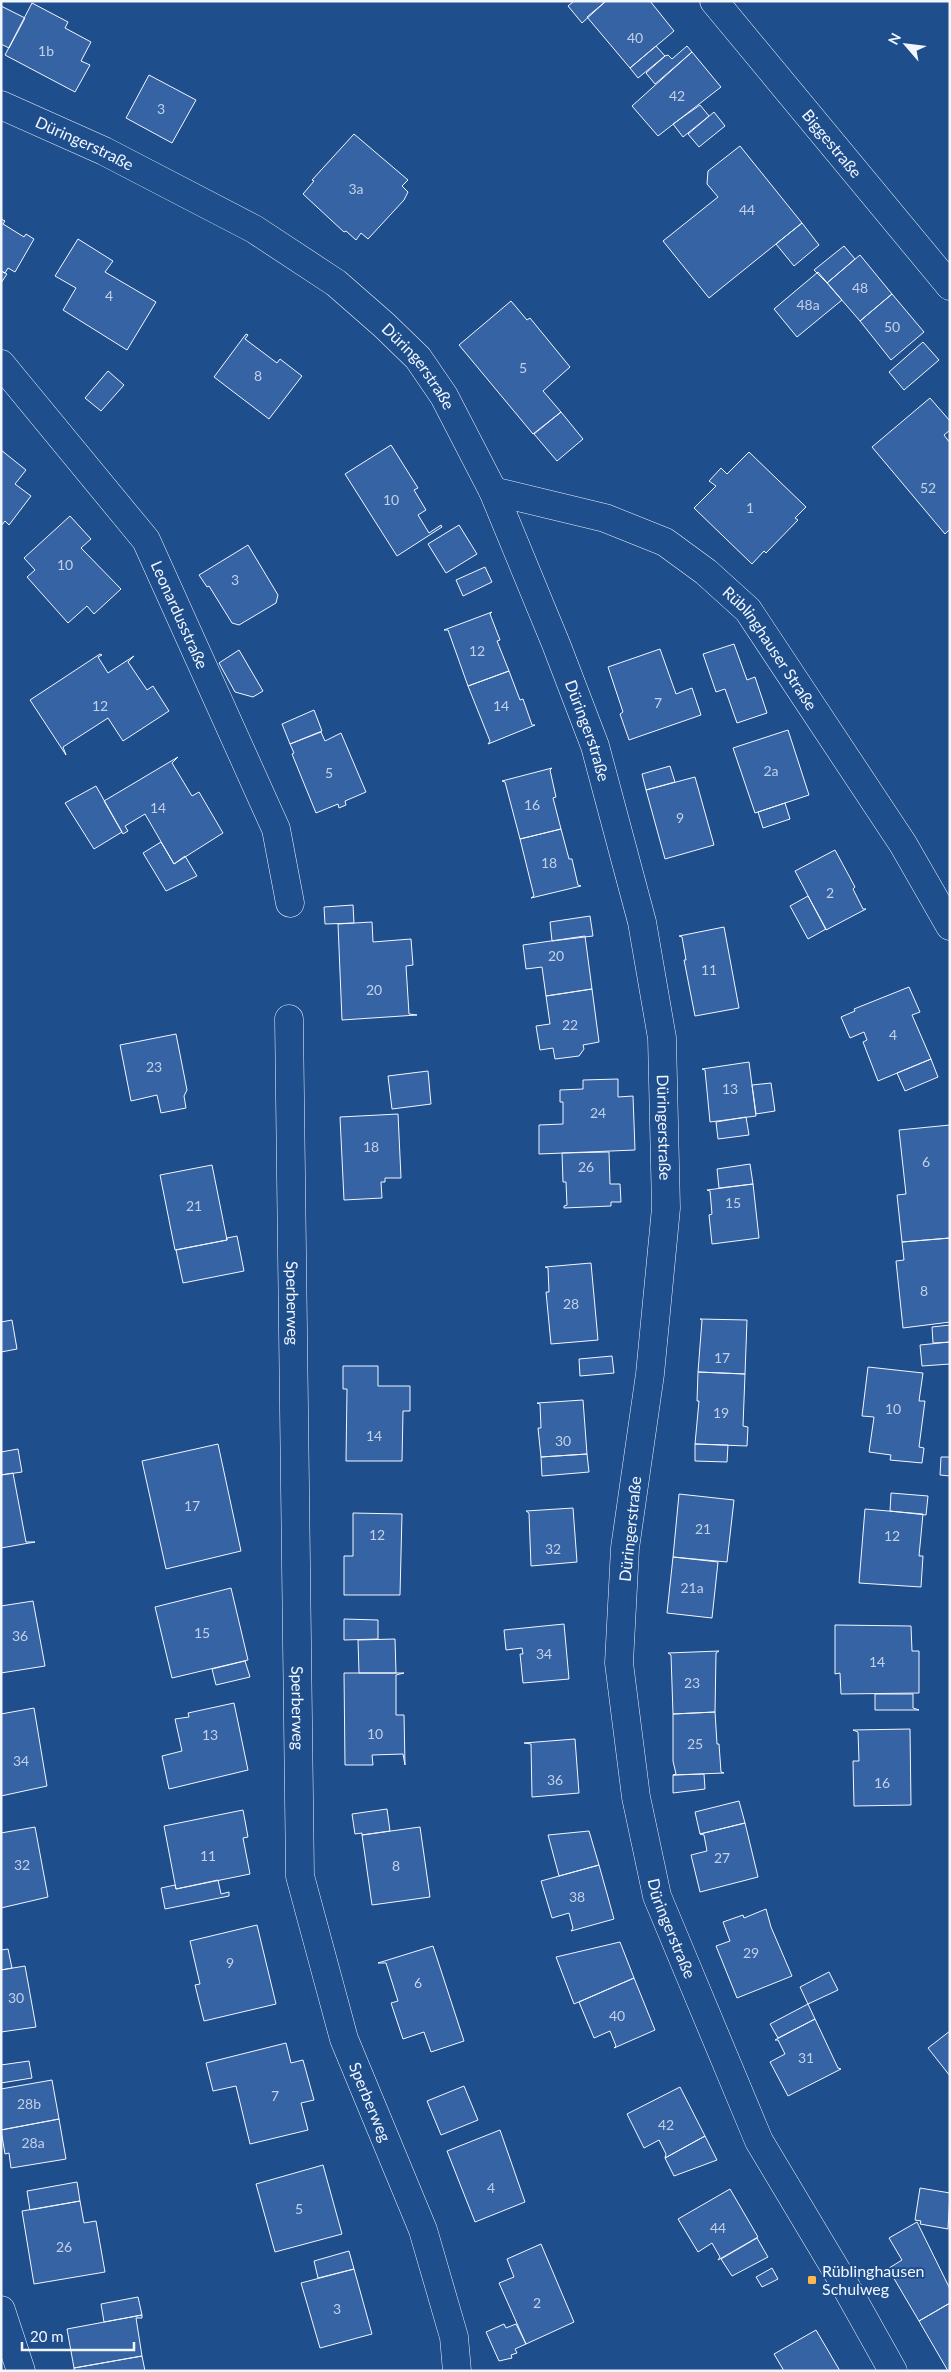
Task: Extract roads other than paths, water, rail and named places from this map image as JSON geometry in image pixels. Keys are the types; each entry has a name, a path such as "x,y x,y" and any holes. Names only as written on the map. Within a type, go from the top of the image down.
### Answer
{"street":[{"name":"Biggestraße","path":"714,1 950,286"},
{"name":"Düringerstraße","path":"1,105 104,151 254,229 336,284 384,325 418,358 444,396 493,490 595,746 642,922 662,1038 666,1208 650,1374 625,1548 619,1663 636,1797 657,1896 759,2142 841,2278 893,2371"},
{"name":"Leonardusstraße","path":"1,364 146,540 276,829 290,902"},
{"name":"Rüblinghauser Straße","path":"493,490 605,518 665,542 706,572 748,610 904,844 950,926"},
{"name":"Sperberweg","path":"289,1019 300,1876 344,2039 423,2230 454,2337 457,2371"},
{"path":"1,2310 21,2371"}],"place":[{"name":"Rüblinghausen Schulweg","path":"812,2280"}]}
